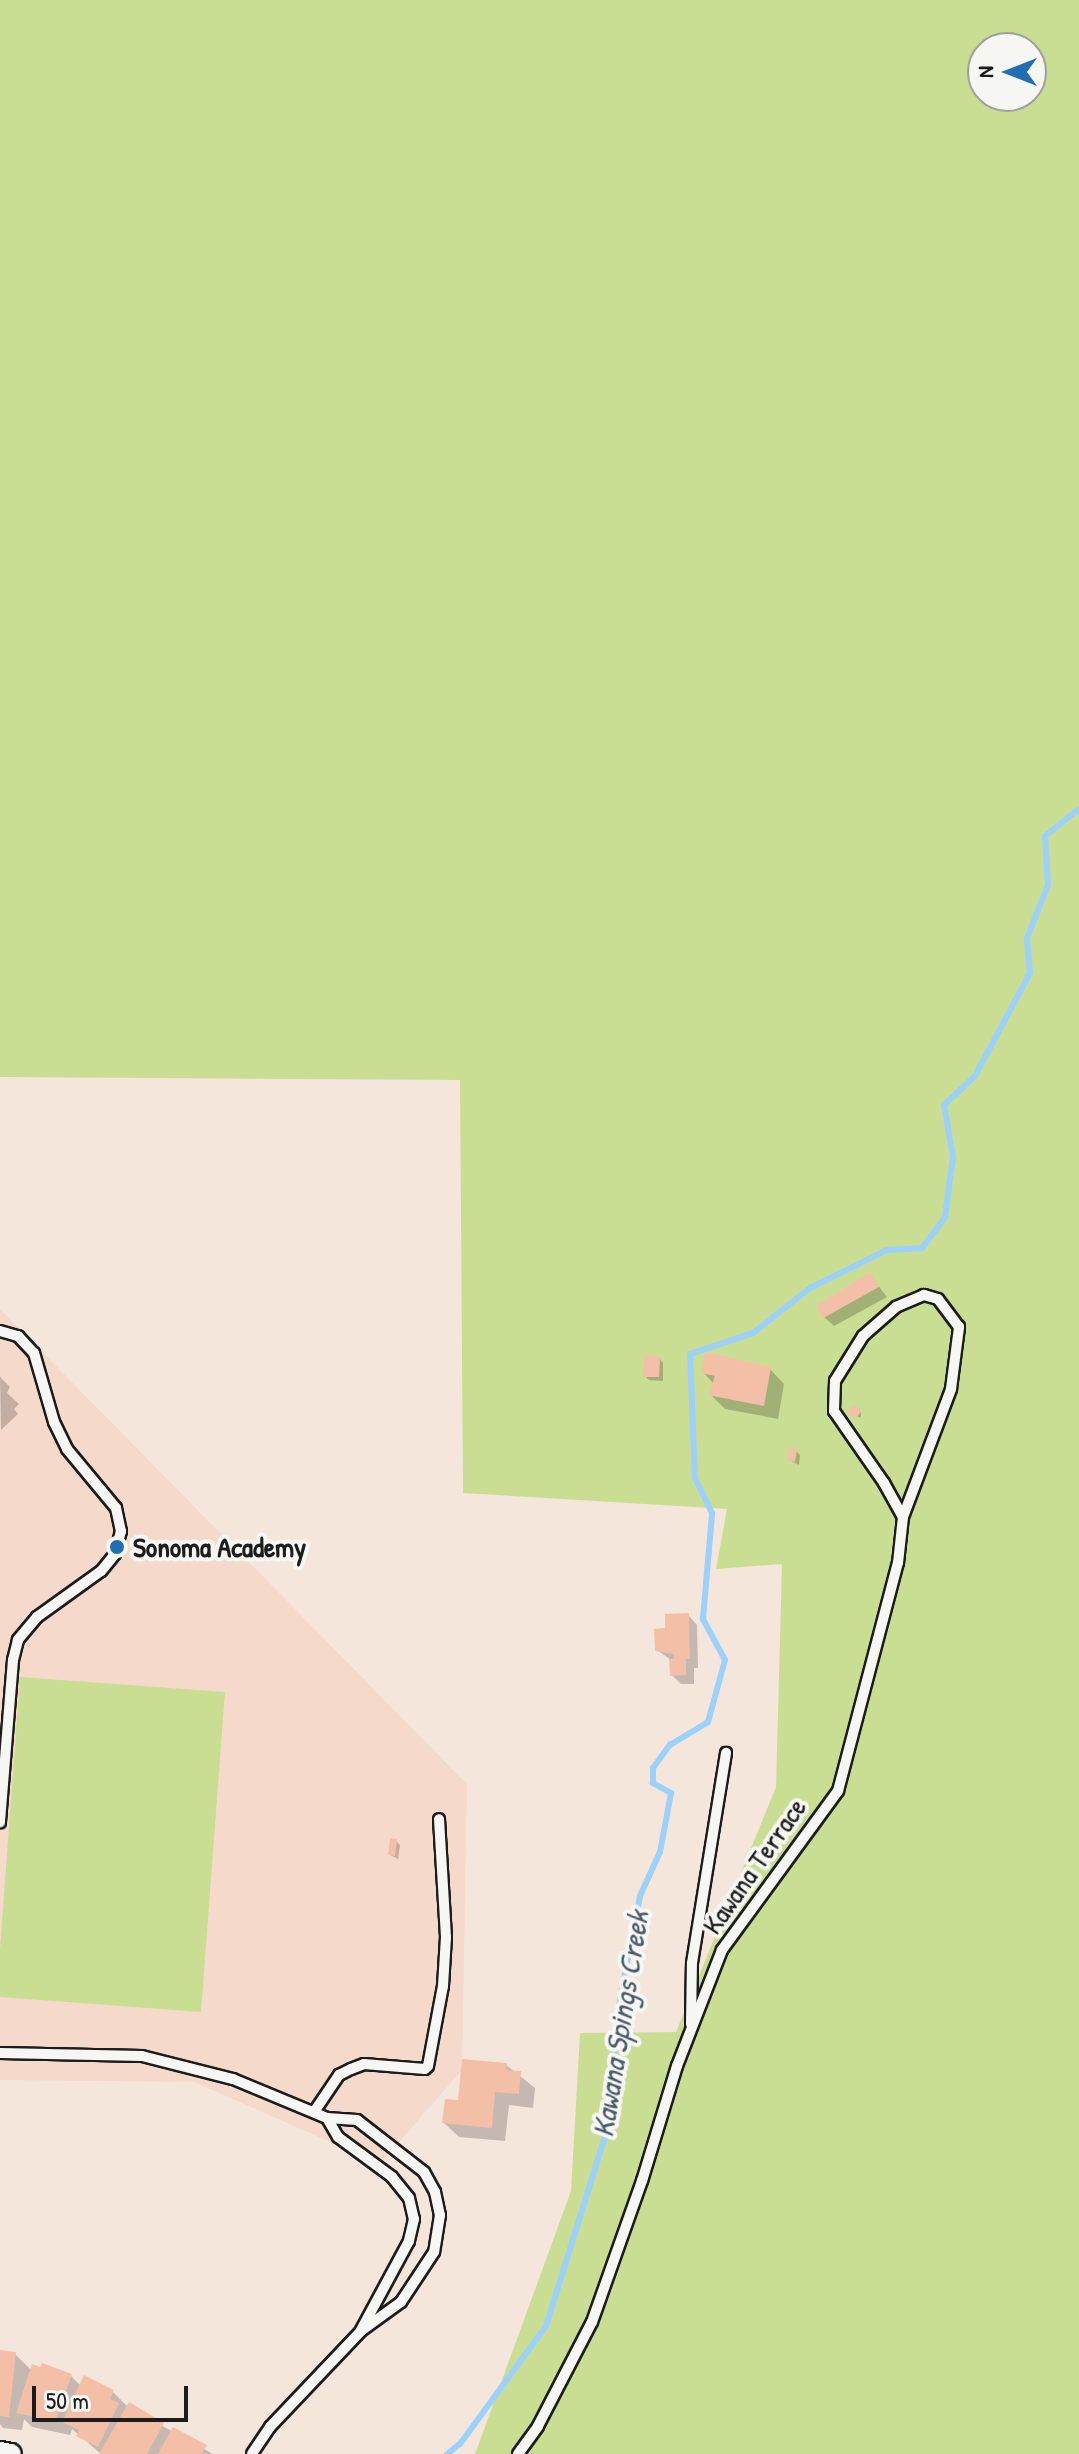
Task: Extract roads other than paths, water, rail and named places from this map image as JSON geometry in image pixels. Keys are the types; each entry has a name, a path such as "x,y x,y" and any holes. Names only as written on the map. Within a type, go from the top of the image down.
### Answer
{"street":[{"path":"0,2452 11,2454"}],"lane":[{"name":"Kawana Terrace","path":"518,2454 538,2426 592,2322 691,2030 722,1950 838,1791 898,1563 903,1517 951,1389 959,1327 938,1299 924,1295 896,1307 863,1336 835,1381 834,1411 884,1483 903,1517"},
{"path":"0,1331 18,1336 34,1353 60,1436 67,1449 116,1508 121,1531 115,1554 101,1571 37,1617 18,1640 13,1660 0,1822"},
{"path":"691,2030 692,1963 726,1753"},
{"path":"314,2112 339,2075 364,2064 425,2069 428,2066 443,1986 446,1937 439,1819"},
{"path":"0,2053 142,2056 233,2079 327,2118 357,2120 410,2158 424,2172 435,2192 440,2215 434,2252 401,2302 361,2331 270,2427 252,2454"},
{"path":"327,2118 338,2137 392,2177 409,2198 414,2219 409,2241 361,2331"}],"waterway":[{"name":"Kawana Spings Creek","path":"447,2454 460,2444 546,2326 605,2137 620,1999 640,1896 660,1852 671,1793 653,1783 653,1768 670,1745 708,1722 725,1660 703,1619 712,1513 695,1478 690,1354 753,1333 810,1288 887,1250 922,1248 945,1217 953,1157 944,1105 975,1076 1030,973 1027,938 1048,885 1045,836 1079,809"}],"place":[{"name":"Sonoma Academy","path":"117,1547"}]}
